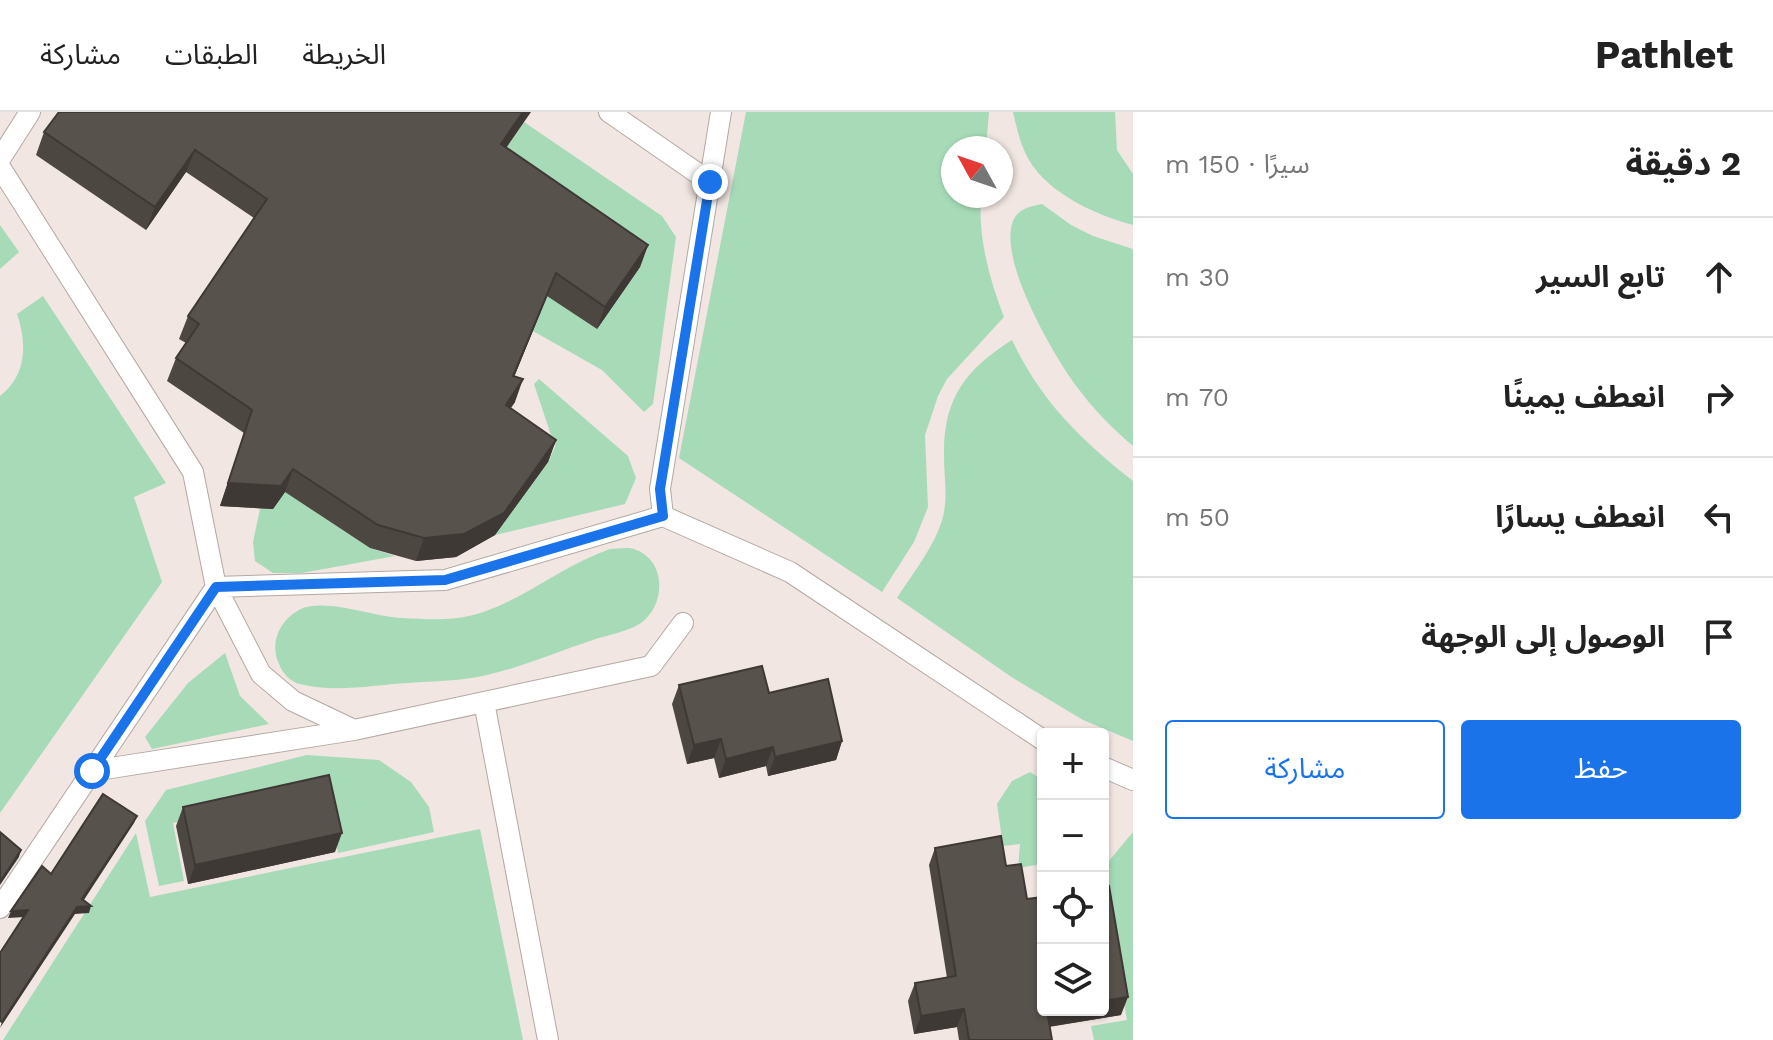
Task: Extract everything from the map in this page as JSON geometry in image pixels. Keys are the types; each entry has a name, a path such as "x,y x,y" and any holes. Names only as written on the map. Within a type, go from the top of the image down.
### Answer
{"lane":[{"path":"0,159 30,112"},
{"path":"609,112 710,182"},
{"path":"663,516 660,489 721,112"},
{"path":"0,167 193,472 216,587 261,674 293,701 354,730"},
{"path":"216,587 445,580 663,516 790,572 1037,736"},
{"path":"0,908 216,587"},
{"path":"92,771 354,730 651,666 683,623"},
{"path":"484,702 548,1040"},
{"path":"1109,770 1133,780"}],"green space":[{"path":"746,112 989,112 987,136 941,136 941,208 981,208 986,258 1004,317 947,379 938,396 925,435 928,507 914,542 882,592 679,458"},
{"path":"1013,112 1115,112 1117,150 1133,174 1133,225 1089,209 1048,183 1026,154"},
{"path":"524,122 662,216 676,237 653,404 644,412 602,370 533,331 480,268 550,297 597,329 493,167"},
{"path":"1042,204 1093,236 1133,249 1133,446 1096,411 1067,373 1042,330 1019,279 1010,233 1017,214"},
{"path":"0,225 19,252 0,269"},
{"path":"43,296 166,483 134,497 162,582 0,813 0,396 9,388 20,368 23,347 17,314"},
{"path":"1012,340 1036,382 1064,418 1133,481 1133,741 1109,731 1109,728 1083,720 1013,678 897,598 929,549 943,517 946,494 945,436 953,401 970,374"},
{"path":"539,379 628,456 636,478 625,504 495,535 548,462 555,447 534,384"},
{"path":"333,419 317,513 370,548 395,556 302,573 273,573 255,561 253,542 260,509 273,509"},
{"path":"610,549 634,549 653,563 659,583 655,605 649,615 630,629 513,668 458,680 326,688 293,681 282,671 276,656 278,632 287,619 301,609 323,606 402,618 461,618 506,603"},
{"path":"225,653 240,696 269,724 152,749 145,737 188,683"},
{"path":"307,755 379,760 411,782 429,807 434,832 338,853 325,790 173,823 184,881 159,886 145,821 166,790"},
{"path":"1030,772 1037,776 1036,865 1018,868 1020,844 1003,846 997,804 1012,781"},
{"path":"480,829 523,1040 3,1040 136,833 150,897"},
{"path":"1133,832 1133,1040 1094,1040 1091,1026 1127,1020 1109,922 1109,861"}],"building":[{"path":"59,112 523,112 501,144 648,245 605,307 556,273 513,376 523,379 506,405 556,440 504,513 464,534 424,538 378,525 293,469 281,486 228,483 252,410 176,358 199,324 188,316 267,199 195,150 155,207 44,132"},
{"path":"762,666 769,693 828,679 842,741 775,757 773,747 726,759 721,739 694,745 679,685"},
{"path":"329,775 342,833 195,865 183,807"},
{"path":"103,794 137,816 82,899 91,906 77,907 2,1022 0,953 28,910 11,911 42,866 51,874"},
{"path":"0,832 21,850 0,882"},
{"path":"1001,836 1006,866 1021,864 1027,899 1037,898 1037,1016 1048,1016 1052,1040 969,1040 964,1009 921,1016 915,983 956,976 935,848"},
{"path":"1109,886 1128,997 1109,1000"}],"route":[{"path":"92,771 216,587 445,580 663,516 660,489 710,182"}]}
